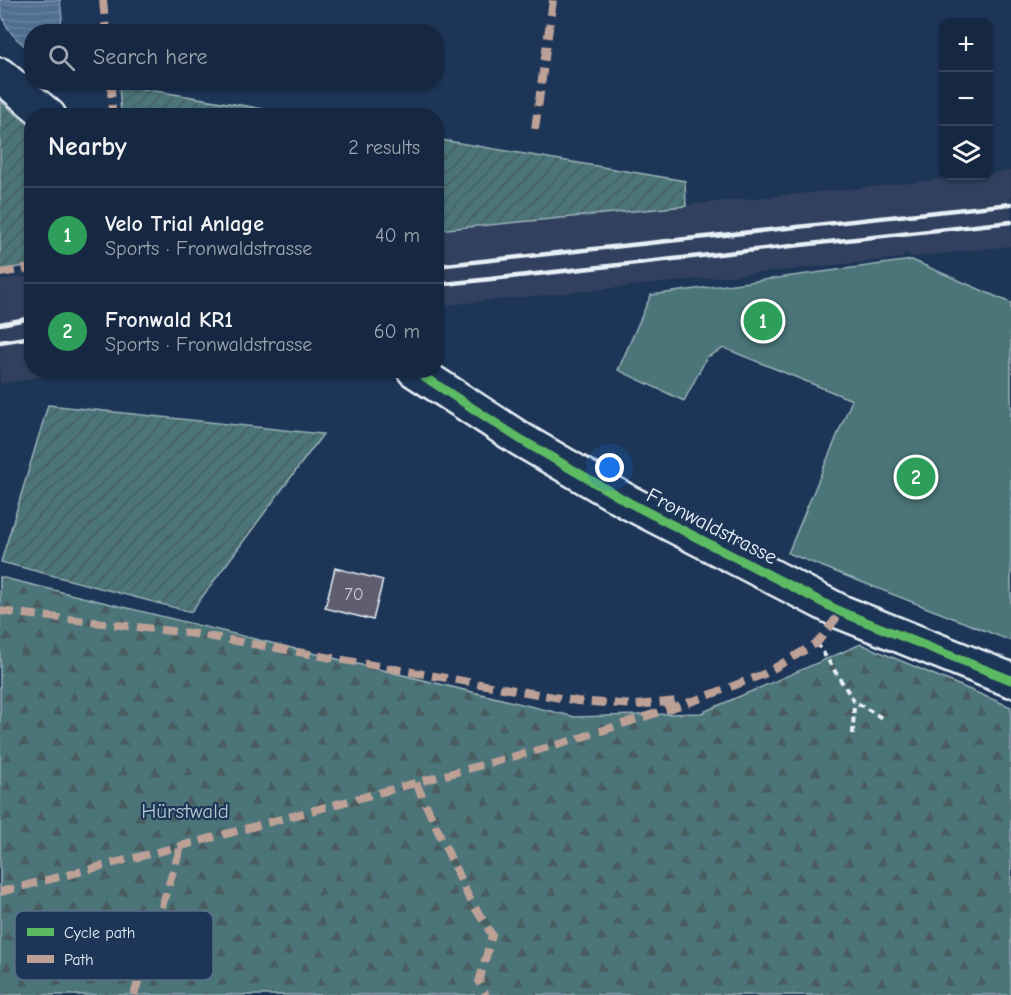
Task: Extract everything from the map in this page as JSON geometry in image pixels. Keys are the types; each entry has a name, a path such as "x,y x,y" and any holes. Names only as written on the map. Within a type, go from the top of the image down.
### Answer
{"street":[{"path":"0,75 39,108"},
{"name":"Fronwaldstrasse","path":"426,378 520,439 638,508 840,612 1011,680"}],"path":[{"path":"817,644 854,701 882,718"},
{"path":"853,734 854,701"}],"shaded area":[{"path":"0,0 60,0 62,18 61,24 24,24 24,45 8,29"},
{"path":"1011,171 1011,246 912,257 905,253 903,258 444,305 444,228 939,179 993,180 993,173"},
{"path":"24,277 24,378 34,378 0,384 0,280"}],"green space":[{"path":"119,90 149,90 258,108 121,108"},
{"path":"0,101 24,120 24,266 0,270"},
{"path":"444,140 685,181 686,206 444,229"},
{"path":"912,260 1011,303 1011,641 788,553 852,400 724,348 707,357 684,401 618,370 651,295"},
{"path":"48,405 323,434 191,612 1,562"},
{"name":"Hürstwald","path":"0,577 575,717 701,713 861,644 1011,707 1011,995 0,995"}],"building":[{"path":"335,568 383,580 373,620 325,608"}],"railway":[{"path":"444,265 1011,204"},
{"path":"444,284 1011,222"},
{"path":"0,324 24,320"},
{"path":"0,342 24,338"}],"marked path":[{"path":"103,0 105,24"},
{"path":"535,129 553,0"},
{"path":"111,90 112,108"},
{"path":"0,273 24,269"},
{"path":"0,611 196,634 577,701 636,705 678,701"},
{"path":"0,892 564,743 699,699 764,674 817,643 841,612"},
{"path":"416,783 468,896 492,935 479,982 486,995"},
{"path":"160,911 181,846"},
{"path":"134,995 139,980"}],"cycle path":[{"path":"426,378 520,439 628,502 841,612 1011,680"}],"place":[{"name":"Velo Trial Anlage","path":"763,321"},
{"name":"Fronwald KR1","path":"916,477"}]}
